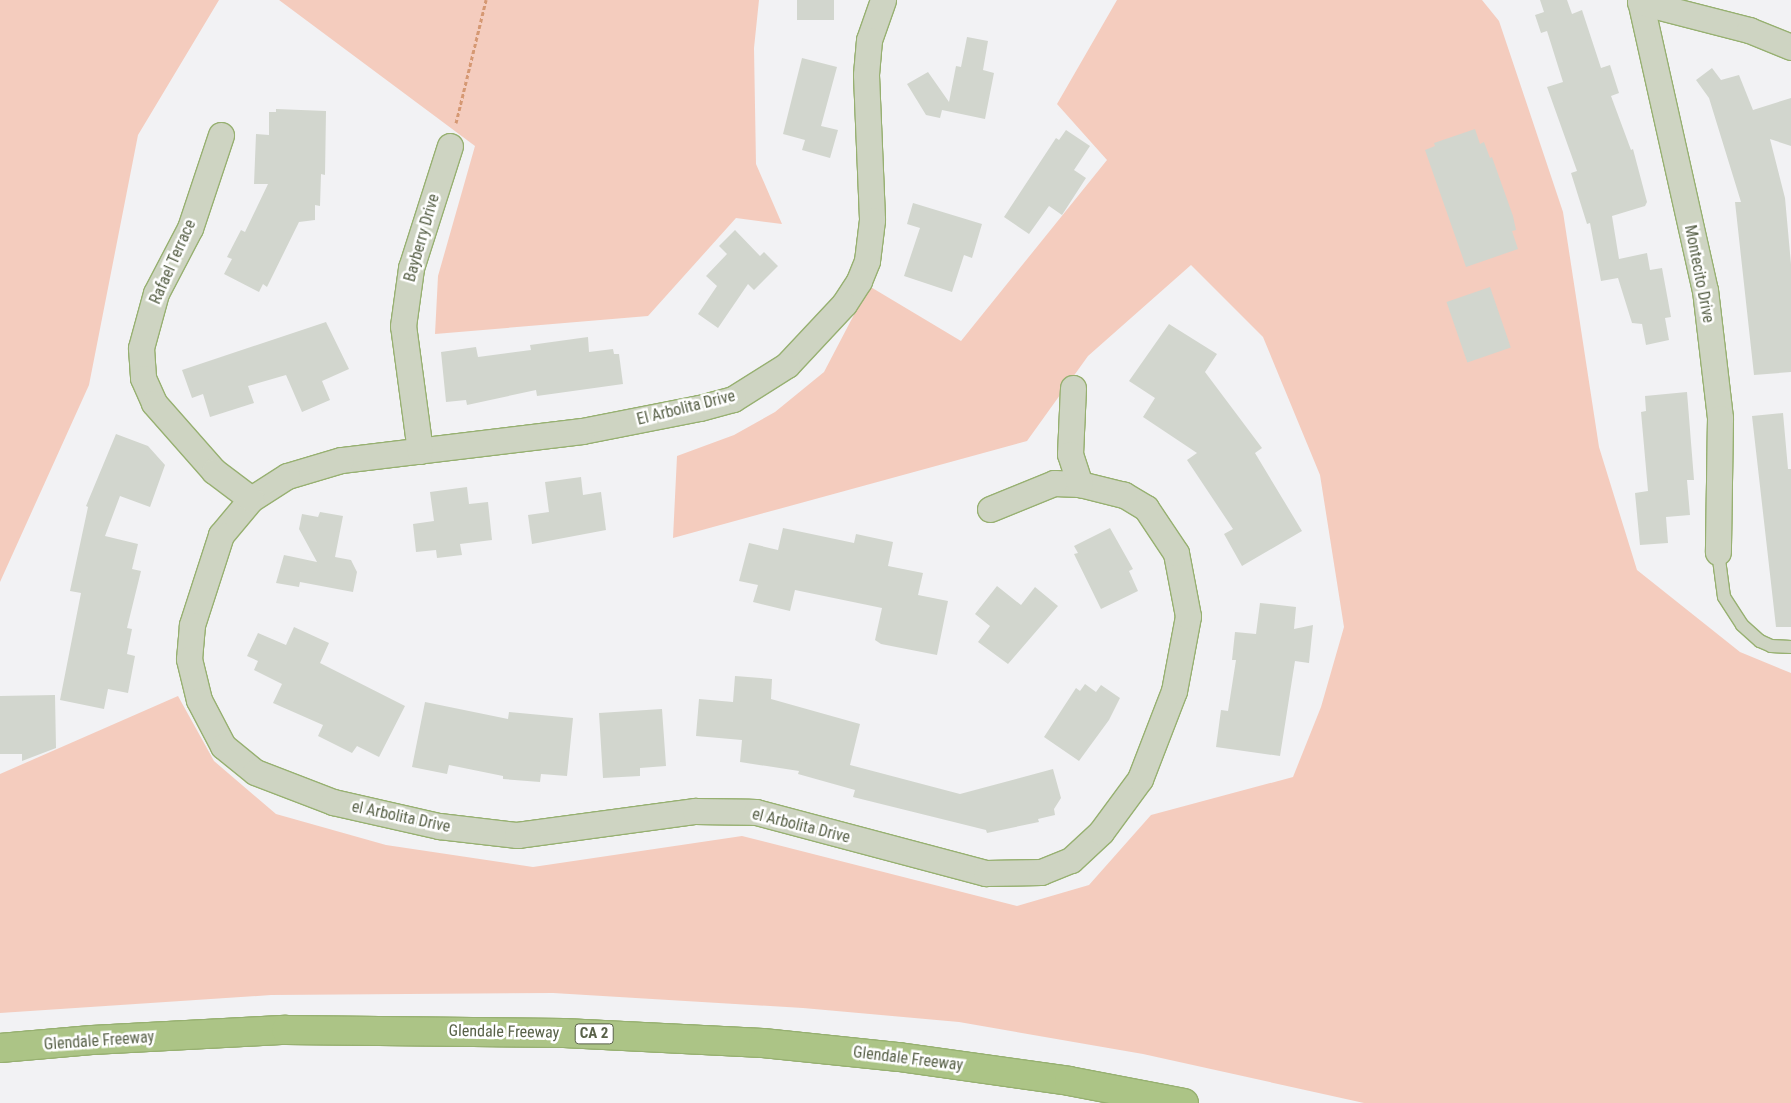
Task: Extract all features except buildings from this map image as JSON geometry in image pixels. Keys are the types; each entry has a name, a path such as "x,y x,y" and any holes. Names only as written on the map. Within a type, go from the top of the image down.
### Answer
{"highway":[{"name":"Glendale Freeway","path":"0,1048 92,1040 286,1030 564,1033 763,1043 899,1057 1069,1081 1184,1103"}],"street":[{"name":"El Arbolita Drive","path":"251,499 287,476 341,460 582,431 699,408 733,399 787,365 844,304 859,281 867,261 872,220 866,75 869,40 883,0"},
{"path":"1640,1 1749,30 1791,47"},
{"name":"Montecito Drive","path":"1640,1 1705,290 1720,418 1718,552"},
{"name":"Rafael Terrace","path":"221,135 190,228 156,293 140,348 143,378 154,403 214,471 251,499"},
{"name":"Bayberry Drive","path":"420,451 403,326 410,268 450,146"},
{"path":"1073,388 1070,454 1080,484"},
{"name":"el Arbolita Drive","path":"251,499 221,535 192,625 189,659 199,700 223,746 255,772 333,802 439,826 517,835 695,811 756,812 986,874 1042,872 1071,860 1101,832 1140,779 1174,691 1188,616 1176,553 1146,508 1124,495 1080,484 1054,483 990,509"}],"lane":[{"path":"1718,552 1724,597 1742,625 1760,641 1770,646 1791,647"}],"path":[{"path":"450,146 486,0"}],"shaded area":[{"path":"0,0 219,0 138,135 89,385 0,582"},
{"path":"279,0 759,0 754,48 756,164 782,224 736,218 648,316 435,334 438,276 475,146"},
{"path":"1117,0 1482,0 1499,21 1563,212 1599,447 1637,570 1740,652 1791,673 1791,1103 1364,1103 1143,1054 959,1022 803,1008 553,993 271,995 0,1013 0,774 178,696 214,761 276,814 386,845 533,867 742,836 1017,906 1089,885 1151,815 1293,777 1321,707 1344,627 1320,475 1263,337 1191,265 1088,356 1027,441 673,538 677,456 734,435 775,412 824,372 869,286 961,341 1107,160 1057,104"}]}
